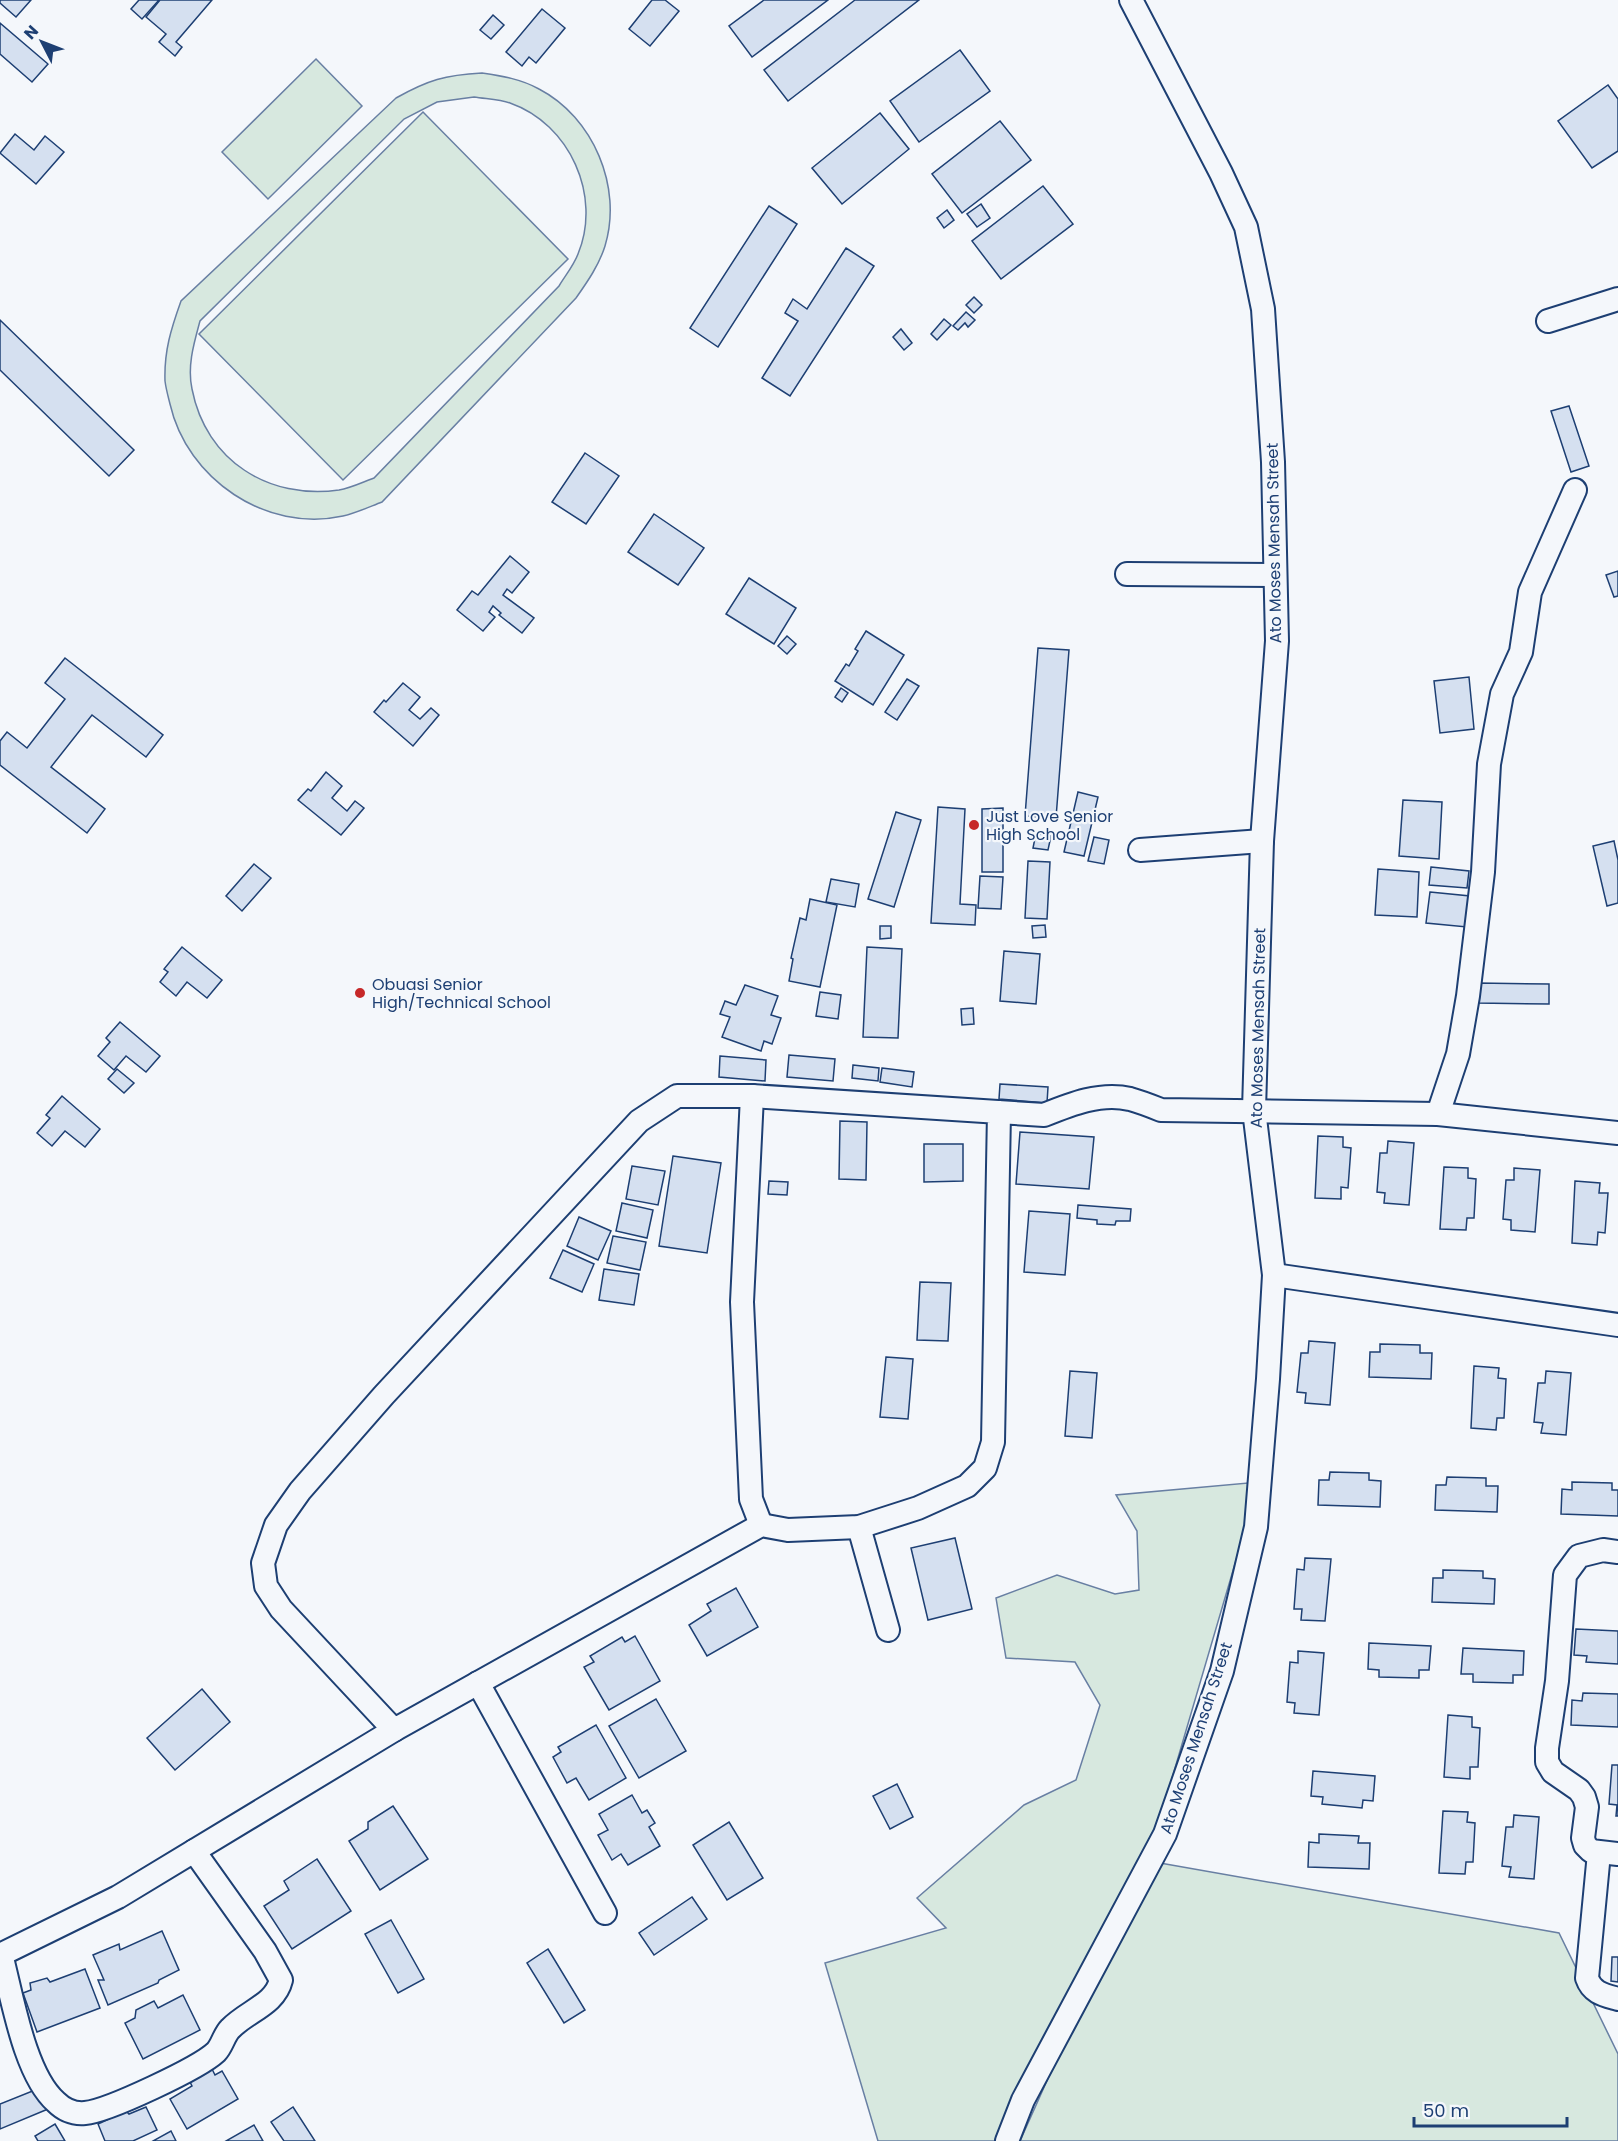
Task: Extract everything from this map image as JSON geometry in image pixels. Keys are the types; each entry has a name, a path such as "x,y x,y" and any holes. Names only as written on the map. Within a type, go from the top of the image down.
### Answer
{"street":[{"name":"Ato Moses Mensah Street","path":"1007,2141 1023,2100 1165,1834 1222,1671 1256,1527 1268,1379 1274,1275 1254,1110 1262,841 1277,641 1273,462 1263,309 1246,227 1221,173 1131,0"},
{"path":"1548,321 1618,299"},
{"path":"1438,1114 1458,1054 1468,996 1483,872 1489,764 1502,694 1521,652 1530,592 1575,490"},
{"path":"1127,574 1274,575"},
{"path":"1140,850 1262,841"},
{"path":"394,1730 281,1609 266,1586 263,1563 276,1526 300,1491 384,1395 639,1121 677,1096 752,1096 1044,1114 1077,1102 1108,1097 1129,1099 1161,1110 1438,1114 1615,1130"},
{"path":"752,1096 742,1302 751,1499 761,1525"},
{"path":"194,1851 265,1951 281,1980 279,1990 231,2028 218,2050 202,2063 109,2107 85,2113 71,2112 57,2103 36,2074 28,2054 1,1954 118,1897 194,1851 394,1730 761,1525 788,1530 858,1527 918,1508 967,1486 985,1468 993,1442 999,1112"},
{"path":"1274,1275 1618,1324"},
{"path":"858,1527 888,1630"},
{"path":"1618,1552 1603,1550 1579,1556 1565,1575 1557,1681 1547,1748 1547,1762 1553,1772 1579,1790 1584,1797 1587,1807 1583,1838 1585,1845 1591,1851 1609,1854 1586,1971 1589,1985 1598,1994 1618,1999"},
{"path":"478,1683 605,1913"}],"shaded area":[{"path":"316,59 362,106 268,199 222,152"},
{"path":"482,73 504,77 539,89 558,101 575,117 588,135 599,156 610,201 610,223 600,260 576,298 382,502 343,516 314,519 286,516 259,508 234,494 212,477 193,456 179,431 167,392 165,370 169,340 181,301 396,98 437,80","holes":["474,97 510,103 531,113 549,127 564,145 576,165 583,186 586,209 584,232 572,266 559,286 374,478 339,490 313,491 288,489 244,470 226,455 211,437 199,414 190,372 200,321 404,119 437,102"]},
{"path":"423,112 568,259 343,480 199,334"},
{"path":"1259,1482 1158,1826 996,2141 878,2141 825,1963 946,1928 917,1898 1024,1805 1076,1780 1100,1705 1075,1662 1006,1658 996,1598 1057,1575 1115,1594 1139,1590 1137,1531 1116,1495"},
{"path":"1160,1863 1559,1933 1618,2054 1618,2141 1020,2141 1058,2056"}],"building":[{"path":"0,0 31,0 16,17 0,3"},
{"path":"139,0 159,0 142,19 131,9"},
{"path":"160,0 212,0 176,42 182,47 175,56 159,42 166,34 146,17"},
{"path":"652,0 665,0 679,11 650,46 629,29"},
{"path":"764,0 828,0 752,57 729,26"},
{"path":"855,0 919,0 788,101 764,70"},
{"path":"542,9 565,28 536,63 529,57 522,66 506,52"},
{"path":"493,15 504,25 491,39 480,30"},
{"path":"0,23 48,64 32,82 0,54"},
{"path":"960,50 990,91 919,142 890,101"},
{"path":"1608,85 1618,99 1618,151 1592,168 1558,121"},
{"path":"880,113 909,149 842,204 812,168"},
{"path":"1000,121 1031,160 962,213 932,174"},
{"path":"15,134 34,150 45,136 64,152 36,184 0,153"},
{"path":"1043,186 1073,224 1001,279 972,241"},
{"path":"981,204 990,218 977,227 967,214"},
{"path":"769,206 797,224 718,347 690,328"},
{"path":"947,210 954,220 944,228 937,218"},
{"path":"846,248 874,266 790,396 762,378 798,321 785,313 793,299 807,309"},
{"path":"974,297 982,305 974,313 966,305"},
{"path":"966,312 975,320 968,327 965,323 958,330 953,326"},
{"path":"944,319 951,325 937,340 931,334"},
{"path":"0,320 134,450 109,476 0,370"},
{"path":"901,329 912,343 904,350 893,337"},
{"path":"1569,406 1589,466 1571,472 1551,411"},
{"path":"585,453 619,476 586,524 552,502"},
{"path":"654,514 704,548 678,585 628,552"},
{"path":"510,556 529,572 512,593 507,589 503,595 534,618 522,633 499,615 501,613 493,606 489,612 495,617 483,631 457,610 472,591 478,595"},
{"path":"1618,571 1618,596 1614,597 1606,575"},
{"path":"749,578 796,608 774,644 726,614"},
{"path":"866,631 904,655 873,705 835,681 846,664 849,666 858,651 855,649"},
{"path":"787,636 796,644 787,654 778,646"},
{"path":"1038,648 1069,650 1056,818 1025,816"},
{"path":"65,658 163,735 146,757 92,715 51,767 105,809 87,833 0,765 0,741 7,732 27,748 65,699 45,683"},
{"path":"1469,677 1474,729 1440,733 1434,681"},
{"path":"907,679 919,686 897,720 885,712"},
{"path":"403,683 420,697 409,710 420,719 431,708 439,715 413,746 374,712"},
{"path":"841,688 848,693 842,702 835,697"},
{"path":"326,772 342,786 332,798 347,811 355,801 364,808 341,835 298,800 308,789 311,791"},
{"path":"1078,792 1098,797 1084,856 1064,852"},
{"path":"1403,800 1442,802 1439,859 1399,856"},
{"path":"938,807 965,809 960,904 976,905 975,925 931,923"},
{"path":"1003,808 1003,872 982,872 982,809"},
{"path":"896,812 921,820 894,907 868,899"},
{"path":"1036,833 1051,836 1048,850 1033,848"},
{"path":"1094,837 1109,840 1104,864 1088,861"},
{"path":"1614,841 1618,860 1618,903 1607,906 1593,846"},
{"path":"1028,861 1050,862 1047,919 1025,918"},
{"path":"254,864 271,878 242,911 226,896"},
{"path":"1431,867 1469,871 1467,888 1429,885"},
{"path":"1378,869 1419,872 1417,917 1375,915"},
{"path":"980,876 1003,877 1001,909 978,908"},
{"path":"831,879 859,884 855,907 826,902"},
{"path":"1430,892 1470,896 1467,927 1426,923"},
{"path":"810,899 837,905 820,987 789,981 793,959 791,958 800,918 806,920"},
{"path":"1045,925 1046,937 1033,938 1032,926"},
{"path":"880,926 891,926 891,938 880,939"},
{"path":"182,947 222,980 207,998 187,982 176,996 160,982 168,972 164,969"},
{"path":"867,947 902,949 898,1038 863,1037"},
{"path":"1004,951 1040,954 1036,1004 1000,1001"},
{"path":"1477,983 1549,984 1549,1004 1477,1003"},
{"path":"745,985 778,996 771,1015 781,1018 772,1044 764,1041 761,1051 722,1037 730,1017 720,1014 725,1001 736,1005"},
{"path":"820,992 841,995 838,1019 816,1016"},
{"path":"973,1008 974,1024 962,1025 961,1009"},
{"path":"120,1022 160,1056 146,1072 126,1056 114,1070 98,1056 110,1042 106,1038"},
{"path":"789,1055 835,1059 833,1081 787,1077"},
{"path":"720,1056 766,1060 765,1081 719,1077"},
{"path":"853,1065 879,1068 878,1081 852,1078"},
{"path":"882,1068 914,1072 912,1087 880,1082"},
{"path":"117,1069 134,1083 124,1093 108,1079"},
{"path":"1000,1084 1048,1087 1047,1103 999,1099"},
{"path":"62,1096 100,1129 85,1147 65,1131 52,1146 37,1133 50,1118 46,1115"},
{"path":"840,1121 867,1122 866,1180 839,1179"},
{"path":"1020,1132 1094,1137 1089,1189 1016,1184"},
{"path":"1318,1136 1343,1137 1343,1147 1351,1148 1348,1188 1341,1187 1341,1199 1315,1198"},
{"path":"1388,1141 1414,1143 1409,1205 1384,1203 1385,1193 1377,1192 1380,1153 1387,1153"},
{"path":"924,1144 963,1144 963,1181 924,1182"},
{"path":"673,1156 721,1163 707,1253 659,1246"},
{"path":"632,1166 665,1171 658,1205 626,1199"},
{"path":"1444,1167 1468,1168 1468,1178 1476,1179 1474,1218 1467,1218 1466,1230 1440,1229"},
{"path":"1514,1168 1540,1170 1535,1232 1511,1230 1511,1220 1503,1219 1506,1180 1514,1180"},
{"path":"769,1181 788,1182 787,1195 768,1194"},
{"path":"1575,1181 1600,1183 1599,1193 1608,1193 1605,1233 1598,1232 1597,1245 1572,1243"},
{"path":"622,1203 653,1210 647,1238 616,1231"},
{"path":"1078,1205 1131,1209 1130,1221 1116,1221 1115,1225 1097,1224 1097,1220 1077,1218"},
{"path":"1029,1211 1070,1214 1065,1275 1024,1272"},
{"path":"579,1217 611,1231 598,1260 567,1246"},
{"path":"613,1236 646,1242 640,1270 607,1263"},
{"path":"563,1250 594,1264 582,1292 550,1278"},
{"path":"604,1269 639,1274 634,1305 599,1300"},
{"path":"920,1282 951,1283 948,1341 917,1340"},
{"path":"1309,1341 1335,1343 1330,1405 1305,1403 1306,1393 1297,1392 1301,1353 1308,1353"},
{"path":"1380,1344 1420,1345 1420,1353 1432,1353 1431,1379 1369,1377 1370,1352 1380,1352"},
{"path":"886,1357 913,1359 908,1419 880,1417"},
{"path":"1474,1366 1499,1368 1498,1378 1506,1379 1504,1418 1497,1418 1496,1430 1471,1428"},
{"path":"1070,1371 1097,1373 1092,1438 1065,1436"},
{"path":"1546,1371 1571,1373 1566,1435 1541,1433 1543,1423 1534,1422 1538,1383 1545,1383"},
{"path":"1330,1472 1369,1473 1369,1480 1381,1481 1380,1507 1318,1505 1319,1480 1329,1480"},
{"path":"1447,1477 1486,1478 1486,1486 1498,1486 1497,1512 1435,1510 1436,1485 1446,1485"},
{"path":"1572,1482 1612,1483 1612,1490 1618,1490 1618,1516 1561,1514 1562,1489 1572,1490"},
{"path":"955,1538 972,1609 928,1620 911,1548"},
{"path":"1305,1558 1331,1559 1325,1621 1301,1620 1302,1609 1294,1609 1297,1569 1304,1570"},
{"path":"1443,1570 1483,1571 1483,1578 1495,1579 1494,1604 1432,1602 1433,1578 1443,1578"},
{"path":"736,1588 758,1627 707,1656 689,1625 711,1611 707,1604"},
{"path":"1576,1629 1618,1631 1618,1664 1586,1662 1587,1656 1574,1655"},
{"path":"635,1636 660,1681 609,1710 584,1667 594,1662 590,1656 622,1637 625,1642"},
{"path":"1369,1643 1431,1646 1429,1670 1419,1670 1419,1678 1379,1677 1379,1670 1368,1669"},
{"path":"1463,1648 1524,1651 1523,1675 1513,1675 1513,1683 1473,1682 1473,1674 1461,1674"},
{"path":"1298,1651 1324,1653 1319,1715 1294,1713 1295,1703 1287,1702 1290,1662 1298,1663"},
{"path":"202,1689 230,1722 175,1770 147,1738"},
{"path":"1583,1693 1618,1694 1618,1727 1571,1725 1572,1700 1582,1701"},
{"path":"656,1699 686,1751 639,1778 609,1726"},
{"path":"1448,1715 1472,1717 1472,1727 1480,1728 1478,1767 1470,1767 1470,1779 1444,1777"},
{"path":"596,1725 626,1778 589,1800 576,1778 567,1783 553,1757 561,1752 558,1747"},
{"path":"1612,1765 1618,1765 1618,1816 1616,1816 1617,1805 1609,1804"},
{"path":"1313,1771 1375,1776 1373,1801 1363,1800 1362,1808 1322,1804 1323,1797 1311,1796"},
{"path":"897,1784 913,1817 890,1829 873,1796"},
{"path":"632,1795 642,1813 647,1810 655,1823 649,1827 660,1846 628,1865 621,1854 612,1860 598,1835 608,1830 599,1814"},
{"path":"393,1806 428,1859 380,1890 349,1841 368,1829 368,1822"},
{"path":"1443,1811 1468,1812 1467,1822 1475,1823 1473,1862 1466,1862 1465,1874 1439,1873"},
{"path":"1514,1815 1539,1817 1534,1879 1509,1877 1511,1867 1502,1866 1506,1827 1513,1827"},
{"path":"729,1822 763,1878 727,1900 693,1845"},
{"path":"1319,1834 1359,1836 1358,1843 1370,1843 1369,1869 1308,1867 1309,1842 1319,1843"},
{"path":"317,1859 351,1911 292,1949 264,1906 289,1890 284,1881"},
{"path":"692,1897 707,1919 654,1955 639,1933"},
{"path":"391,1920 424,1979 398,1993 365,1934"},
{"path":"162,1931 179,1970 159,1980 158,1983 108,2005 98,1980 104,1980 93,1955 119,1944 120,1950"},
{"path":"548,1949 585,2010 564,2023 527,1963"},
{"path":"1612,1957 1618,1957 1618,1982 1611,1981"},
{"path":"85,1969 100,2008 37,2032 23,1993 31,1990 30,1983 47,1978 50,1982"},
{"path":"183,1995 200,2030 143,2059 125,2023 135,2018 136,2010 154,2001 158,2008"},
{"path":"212,2069 215,2075 222,2071 238,2099 187,2129 170,2099 192,2086 190,2082"},
{"path":"40,2088 48,2109 0,2129 0,2104"},
{"path":"146,2107 157,2130 133,2141 105,2141 98,2124 126,2111 129,2114"},
{"path":"293,2107 315,2141 284,2141 271,2122"},
{"path":"55,2124 65,2141 38,2141 35,2136"},
{"path":"254,2125 263,2141 226,2141"},
{"path":"171,2131 176,2141 153,2141"}],"place":[{"name":"Just Love Senior High School","path":"974,825"},
{"name":"Obuasi Senior High/Technical School","path":"360,993"}]}
